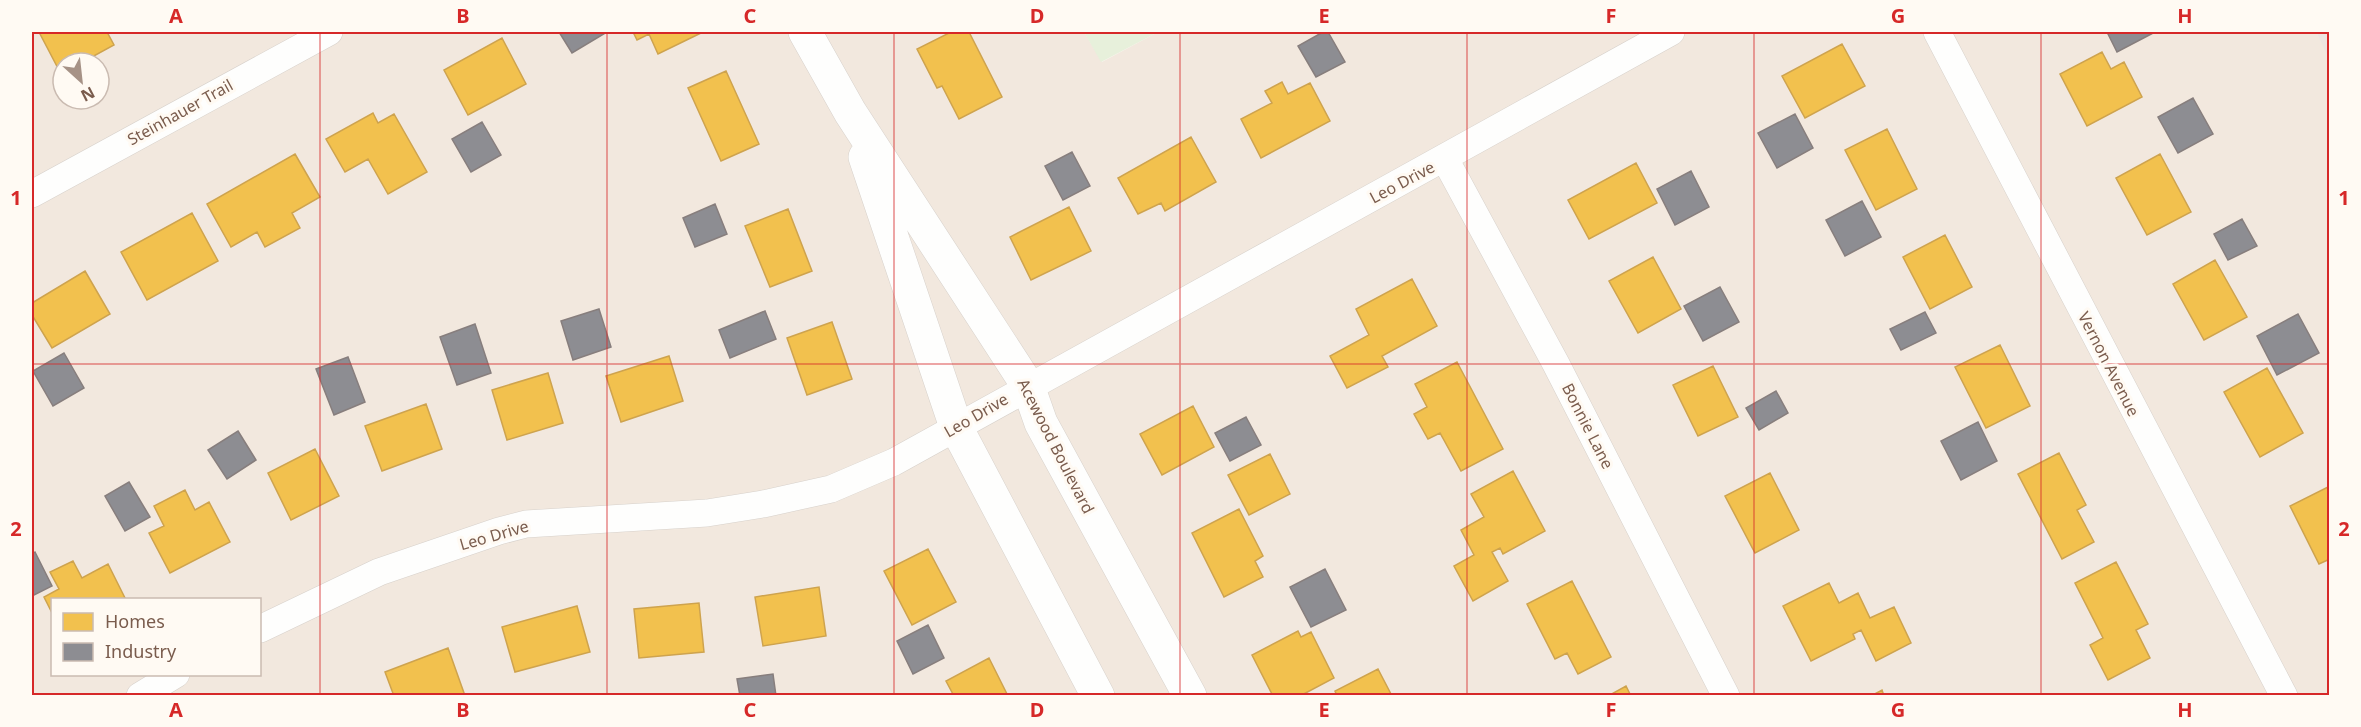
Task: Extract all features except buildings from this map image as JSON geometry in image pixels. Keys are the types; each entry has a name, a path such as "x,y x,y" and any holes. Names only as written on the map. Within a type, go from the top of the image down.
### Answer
{"street":[{"name":"Steinhauer Trail","path":"32,194 329,32"},
{"name":"Acewood Boulevard","path":"805,32 850,112 1028,386 1041,423 1190,696"},
{"name":"Leo Drive","path":"261,629 379,572 526,524 707,513 775,502 831,489 894,462 1671,32"},
{"name":"Vernon Avenue","path":"1937,32 2284,696"},
{"name":"Acewood Boulevard","path":"850,112 956,427 1098,696"},
{"name":"Bonnie Lane","path":"1445,159 1556,364 1726,696"},
{"path":"140,696 174,676"}],"shaded area":[{"path":"32,32 1084,32 1102,62 1158,32 2316,32 2330,59 2329,695 32,695"},
{"path":"2316,32 2329,32 2329,59"}],"green space":[{"path":"1084,32 1158,32 1101,62"}]}
